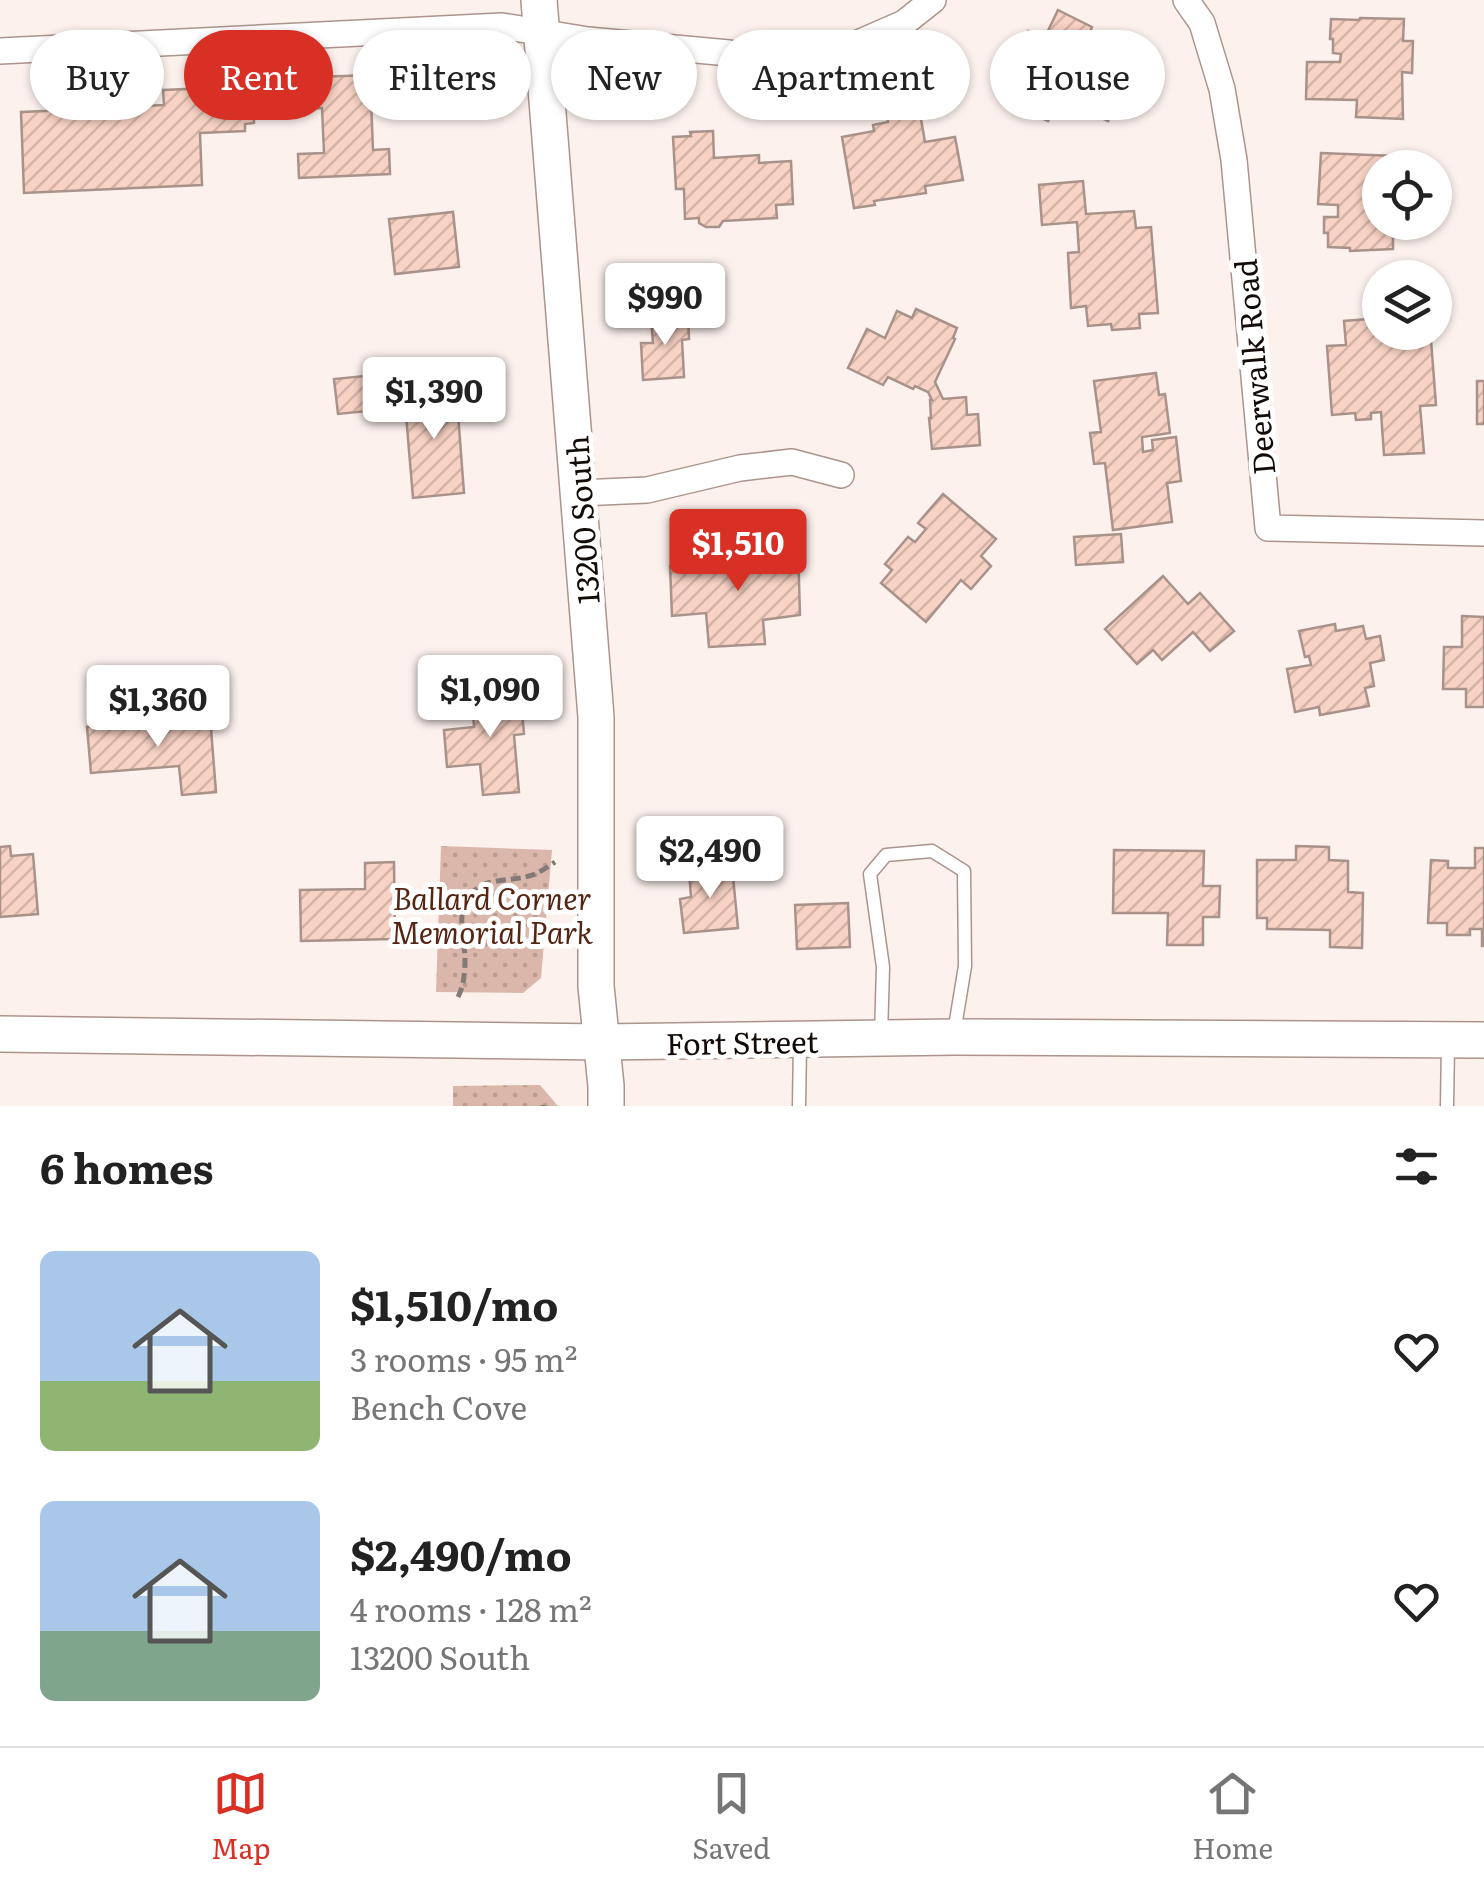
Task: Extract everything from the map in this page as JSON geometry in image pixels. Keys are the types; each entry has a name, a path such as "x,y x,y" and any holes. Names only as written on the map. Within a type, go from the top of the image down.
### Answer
{"street":[{"path":"0,51 502,26 541,16 588,40 729,52 779,62 833,54 904,23 934,0"},
{"name":"Deerwalk Road","path":"1186,0 1202,23 1222,88 1234,160 1268,528 1484,533"},
{"name":"13200 South","path":"541,16 596,717 596,986 606,1106"},
{"path":"579,494 647,490 740,468 792,462 841,475"},
{"name":"Fort Street","path":"0,1034 603,1042 954,1037 1484,1040"}],"lane":[{"path":"881,1038 883,967 870,874 886,855 932,851 964,870 965,966 954,1037"},
{"path":"799,1106 800,1040"},
{"path":"1447,1106 1448,1040"}],"path":[{"path":"458,997 465,960 460,924 463,907 473,892 482,885 534,874 555,862"}],"green space":[{"name":"Ballard Corner Memorial Park","path":"441,846 552,850 541,978 523,993 436,992"},
{"path":"540,1085 558,1106 453,1106 453,1086"}],"building":[{"path":"1058,10 1092,27 1091,30 1048,30"},
{"path":"1331,19 1404,19 1403,41 1413,41 1412,73 1402,72 1403,119 1356,117 1357,100 1306,99 1307,62 1340,62 1341,54 1333,53 1330,39"},
{"path":"333,76 353,76 353,120 372,120 373,150 389,149 390,174 299,178 298,154 324,153 323,120 333,120"},
{"path":"184,89 184,120 254,120 245,124 245,131 200,133 202,185 24,193 21,112 30,112 30,120 164,120 164,90"},
{"path":"921,120 925,142 955,137 963,180 925,186 926,193 854,208 842,137 874,131 873,125"},
{"path":"713,131 714,158 759,155 759,163 791,161 793,204 776,205 777,218 723,221 719,227 706,227 699,223 699,218 685,219 684,189 676,189 673,137"},
{"path":"1321,153 1362,155 1362,240 1393,240 1393,249 1350,251 1328,247 1324,217 1338,217 1338,205 1318,204"},
{"path":"1083,181 1086,214 1134,211 1136,228 1151,227 1158,313 1139,314 1140,328 1112,330 1111,324 1088,326 1086,306 1071,308 1068,253 1079,252 1077,222 1042,225 1039,185"},
{"path":"453,212 459,267 395,274 389,219"},
{"path":"916,309 957,328 935,382 943,399 966,397 967,415 978,414 980,445 932,449 932,400 928,392 888,377 883,385 848,368 867,329 885,338 897,311 912,318"},
{"path":"688,314 689,339 682,340 684,377 643,380 641,343 653,343 651,317"},
{"path":"1362,320 1362,350 1432,350 1436,405 1420,406 1424,453 1384,455 1381,412 1371,413 1371,419 1356,420 1355,413 1332,415 1327,346 1346,345 1344,321"},
{"path":"394,373 398,408 338,414 334,379"},
{"path":"1156,373 1159,395 1165,394 1170,433 1142,437 1143,452 1153,450 1152,440 1176,437 1181,481 1167,483 1172,522 1113,530 1105,463 1094,464 1090,433 1101,432 1094,381"},
{"path":"1477,381 1484,381 1484,424 1477,424"},
{"path":"456,387 464,493 413,498 404,391"},
{"path":"943,494 996,539 981,556 991,566 971,589 961,580 926,622 881,583 892,570 885,564 908,537 915,542 926,529 918,523"},
{"path":"1121,534 1123,562 1076,565 1074,537"},
{"path":"798,548 800,615 763,620 765,644 709,647 706,613 672,616 670,566"},
{"path":"1163,576 1188,604 1200,593 1234,631 1210,651 1193,632 1162,660 1153,650 1137,664 1105,629"},
{"path":"1462,616 1484,617 1484,707 1466,707 1466,689 1443,689 1444,647 1462,647"},
{"path":"1335,624 1336,631 1363,626 1366,639 1380,636 1384,660 1370,663 1374,686 1365,688 1369,706 1320,715 1319,707 1295,712 1287,669 1311,665 1299,631"},
{"path":"520,687 524,734 514,735 519,792 483,795 480,764 447,767 444,730 474,727 471,692"},
{"path":"210,716 216,792 182,795 179,766 91,773 87,727"},
{"path":"10,846 11,856 33,854 38,914 0,917 0,847"},
{"path":"1296,846 1329,847 1329,860 1348,861 1348,892 1363,893 1362,948 1330,947 1330,930 1267,929 1267,918 1257,918 1257,860 1296,860"},
{"path":"1475,848 1484,848 1484,946 1482,929 1470,929 1470,935 1447,935 1447,923 1428,923 1431,860 1448,861 1448,868 1475,868"},
{"path":"1114,850 1204,851 1203,886 1220,886 1219,917 1203,917 1203,945 1167,945 1168,913 1113,913"},
{"path":"394,862 395,939 301,941 300,890 365,889 365,863"},
{"path":"732,866 738,928 684,933 680,899 691,897 689,871"},
{"path":"848,903 850,947 797,949 795,905"}]}
